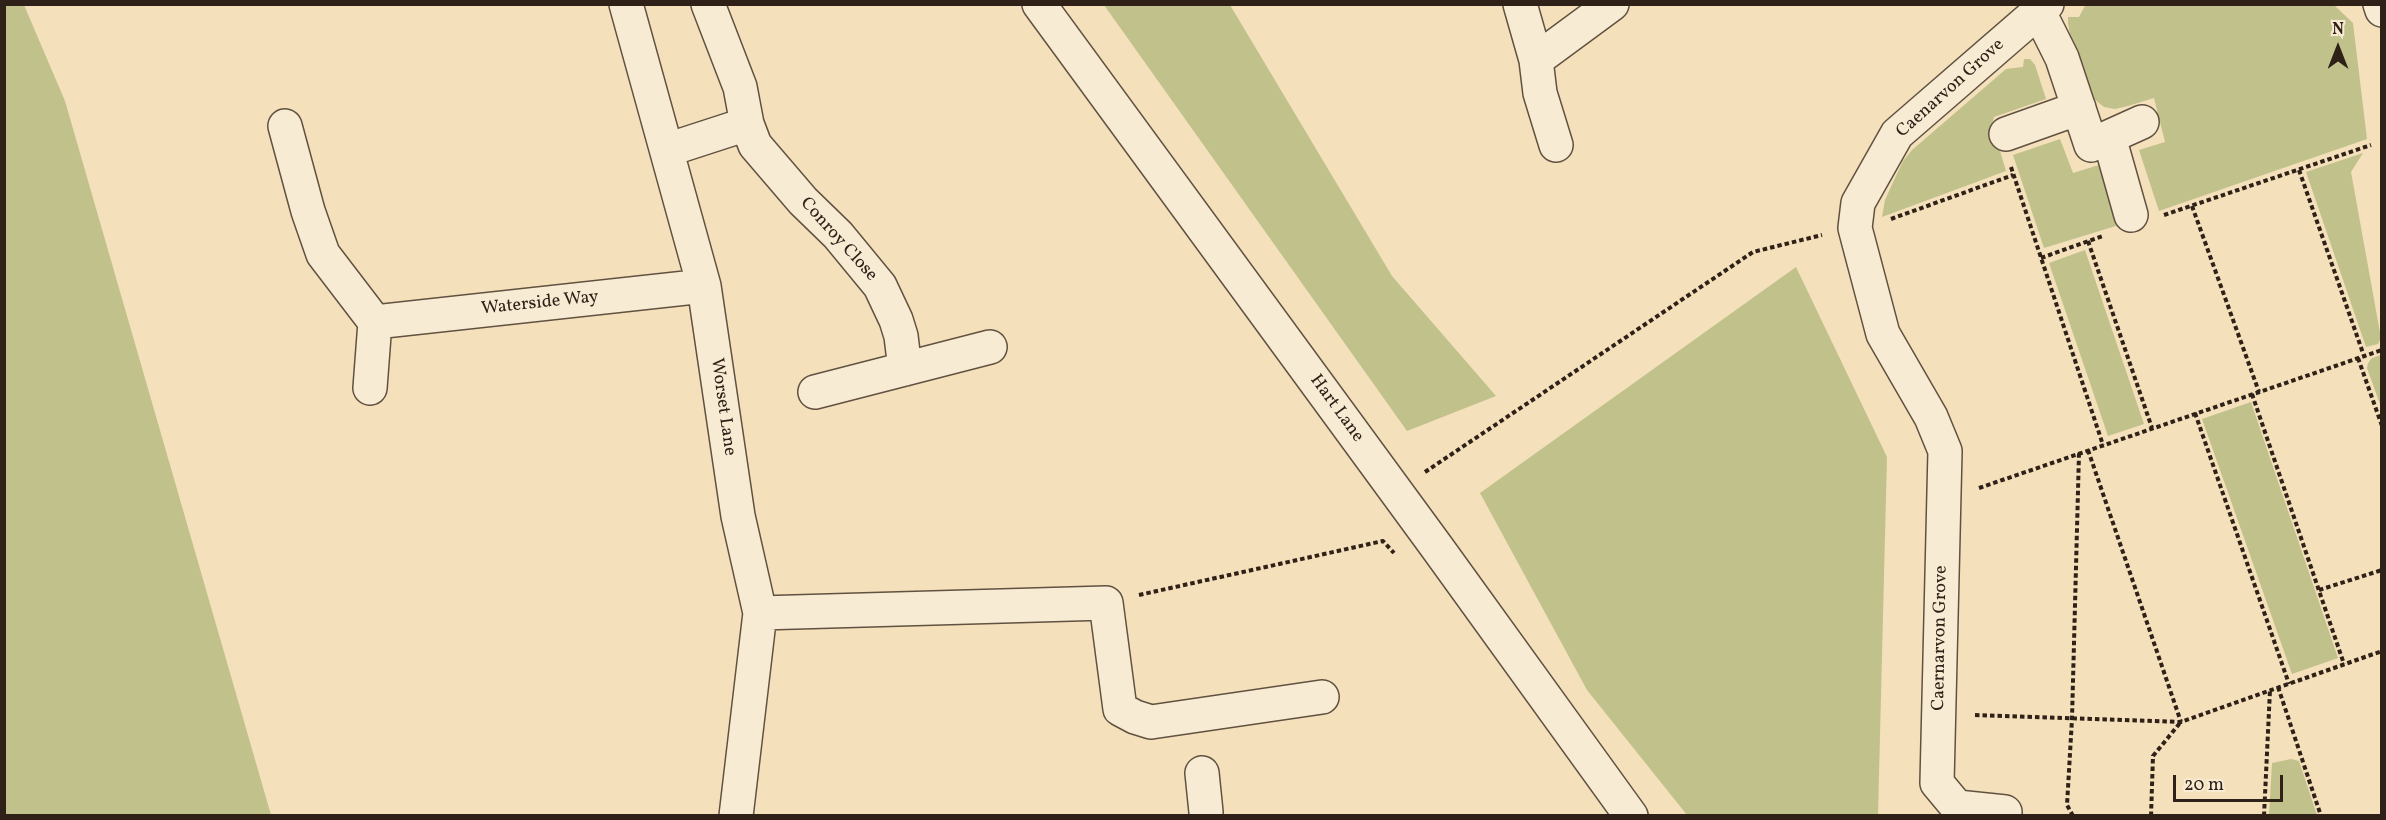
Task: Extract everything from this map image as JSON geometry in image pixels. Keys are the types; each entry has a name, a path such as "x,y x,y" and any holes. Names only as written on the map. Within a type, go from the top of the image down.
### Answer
{"street":[{"name":"Worset Lane","path":"626,4 704,286 738,516 760,613 736,816"},
{"name":"Conroy Close","path":"708,4 740,87 747,124 755,145 803,201 838,235 880,286 898,328 905,369"},
{"name":"Hart Lane","path":"1039,4 1631,816"},
{"path":"1520,4 1536,60 1540,93 1556,145"},
{"path":"1536,60 1612,4"},
{"path":"2380,4 2382,10"},
{"path":"2043,8 2091,145 2142,122"},
{"name":"Caenarvon Grove","path":"1931,417 1883,334 1855,228 1858,203 1897,134 2043,8"},
{"path":"2006,134 2079,108"},
{"path":"667,150 747,124"},
{"path":"285,126 308,211 323,254 375,322 370,388"},
{"path":"2109,137 2135,221"},
{"name":"Waterside Way","path":"375,322 704,286"},
{"path":"815,392 990,347"},
{"name":"Caernarvon Grove","path":"1931,417 1945,451 1937,783 1957,807 2005,812"},
{"path":"760,613 1106,603 1120,709 1135,717 1151,722 1322,696"},
{"path":"1202,773 1208,814"}],"path":[{"path":"2041,258 2135,221 2192,206 2371,145"},
{"path":"2299,170 2364,356"},
{"path":"1903,214 2013,175 2103,445"},
{"path":"2192,206 2259,392"},
{"path":"1421,474 1753,252 1855,228"},
{"path":"2088,241 2152,428"},
{"path":"1976,489 2382,350"},
{"path":"2358,358 2382,426"},
{"path":"2252,394 2343,664"},
{"path":"2195,413 2289,684"},
{"path":"2088,450 2181,722"},
{"path":"2073,816 2067,805 2072,719 2079,453"},
{"path":"1106,603 1383,541 1405,565 1436,546"},
{"path":"2319,590 2382,570"},
{"path":"1998,716 2181,722 2382,651"},
{"path":"2278,687 2321,816"},
{"path":"2264,816 2270,690"},
{"path":"2151,816 2153,756 2181,722"}],"green space":[{"path":"2086,4 2334,5 2353,23 2367,139 2159,211 2139,150 2165,142 2154,98 2115,109 2104,107 2085,87 2072,48 2068,17 2079,17"},
{"path":"4,5 24,5 65,101 271,815 5,815"},
{"path":"1104,5 1230,5 1392,276 1496,396 1407,431"},
{"path":"2024,59 2030,59 2035,65 2046,99 1994,117 1992,124 2006,171 1882,217 1885,200 1903,161 1912,150 2006,69 2023,67"},
{"path":"2060,139 2073,173 2099,165 2119,225 2044,248 2013,155"},
{"path":"2363,153 2351,172 2381,338 2378,344 2366,347 2306,172"},
{"path":"2085,250 2144,424 2108,436 2049,263"},
{"path":"1796,267 1887,457 1878,815 1687,815 1587,690 1480,493"},
{"path":"2382,355 2381,407 2367,368 2372,358"},
{"path":"2251,402 2338,658 2292,674 2202,419"},
{"path":"2291,759 2299,761 2317,815 2269,815 2272,763"}]}
